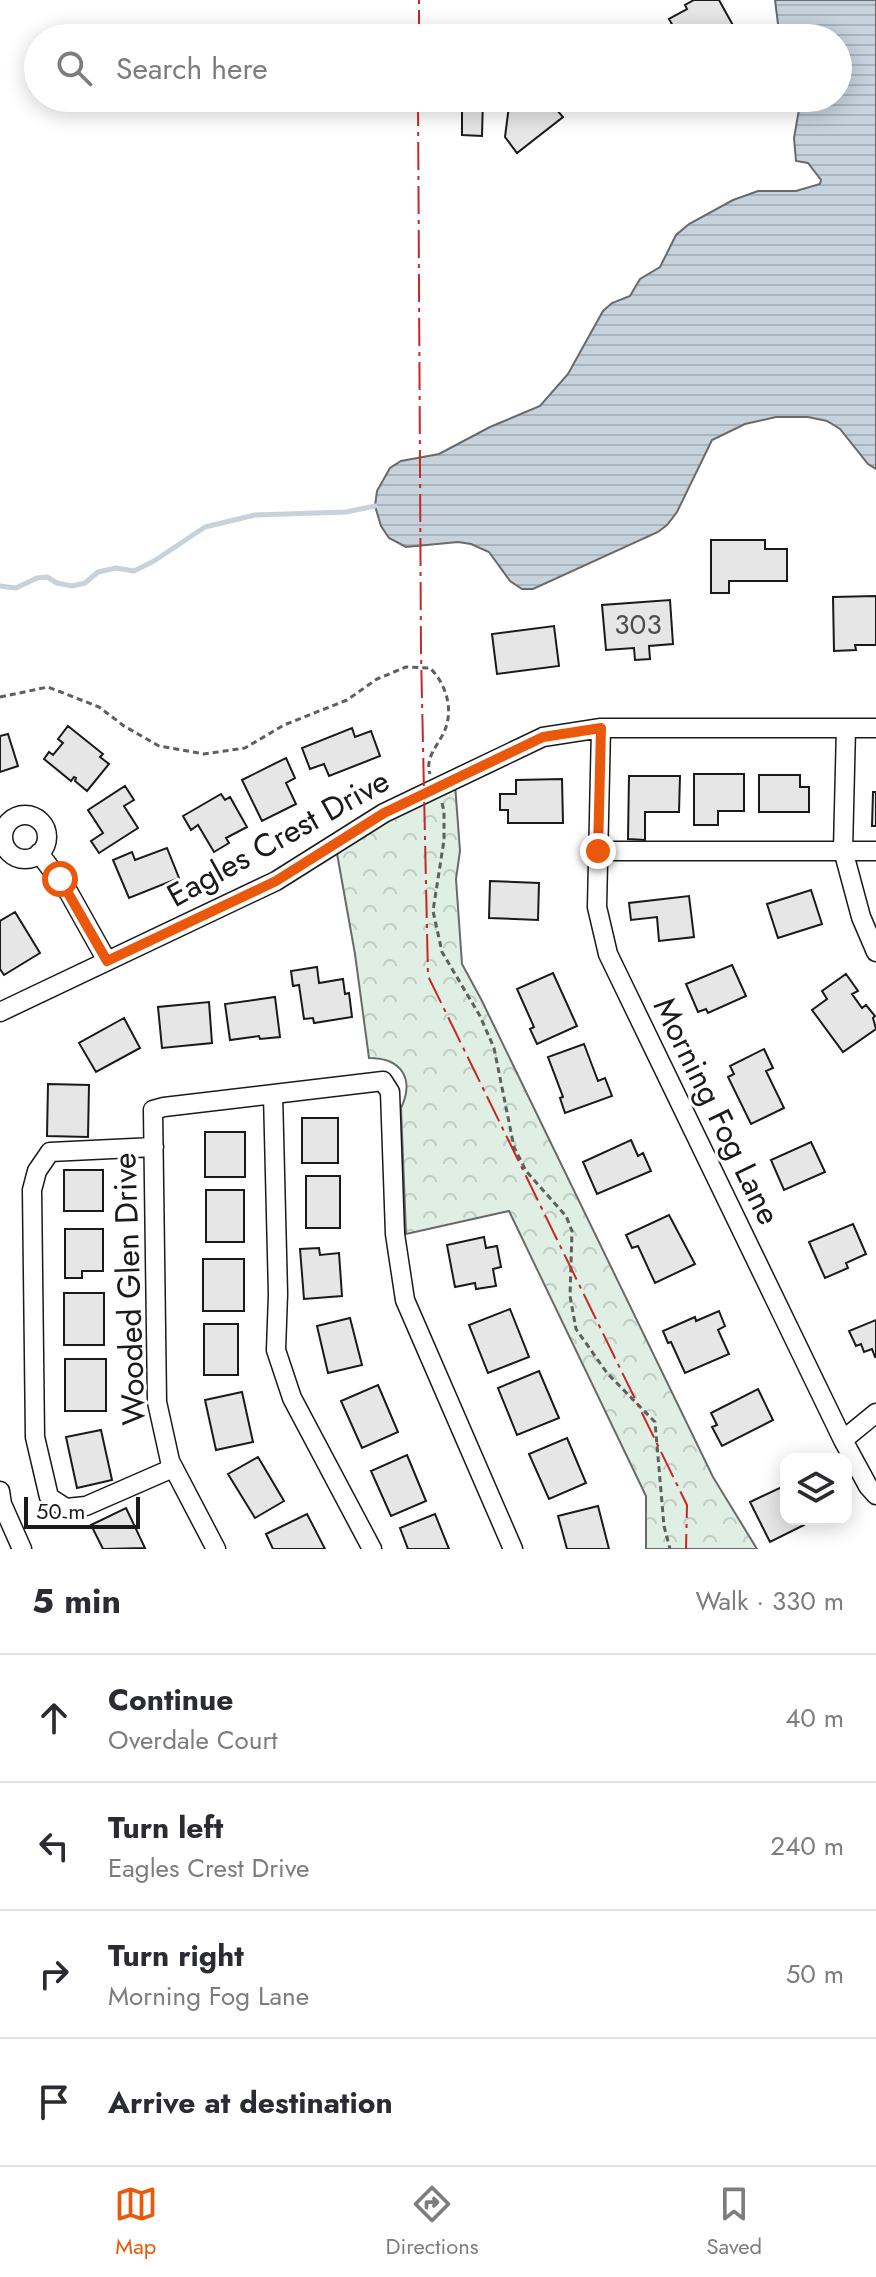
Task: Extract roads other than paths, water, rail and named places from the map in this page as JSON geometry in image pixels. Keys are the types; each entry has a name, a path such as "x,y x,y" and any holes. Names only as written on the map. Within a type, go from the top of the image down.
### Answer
{"street":[{"name":"Eagles Crest Drive","path":"0,1012 276,881 384,813 543,737 601,728 876,728"},
{"name":"Morning Fog Lane","path":"601,728 597,907 608,954 843,1440 876,1495"},
{"path":"846,728 843,850 861,917 876,952"},
{"path":"598,851 876,851"},
{"path":"39,853 69,893 107,961"},
{"path":"372,1549 292,1398 276,1350 278,1294 273,1094 383,1081 390,1092 395,1234 405,1300 513,1549"},
{"name":"Wooded Glen Drive","path":"213,1548 173,1468 157,1402 153,1110 273,1094"},
{"path":"154,1147 50,1152 37,1171 32,1190 35,1437 49,1497 66,1508 86,1506 173,1468"},
{"path":"843,1440 876,1413"},
{"path":"0,1491 2,1504 22,1549"}],"waterway":[{"path":"0,586 16,588 37,578 47,577 72,586 85,583 98,572 116,568 134,571 205,527 255,515 346,512 375,506"}]}
